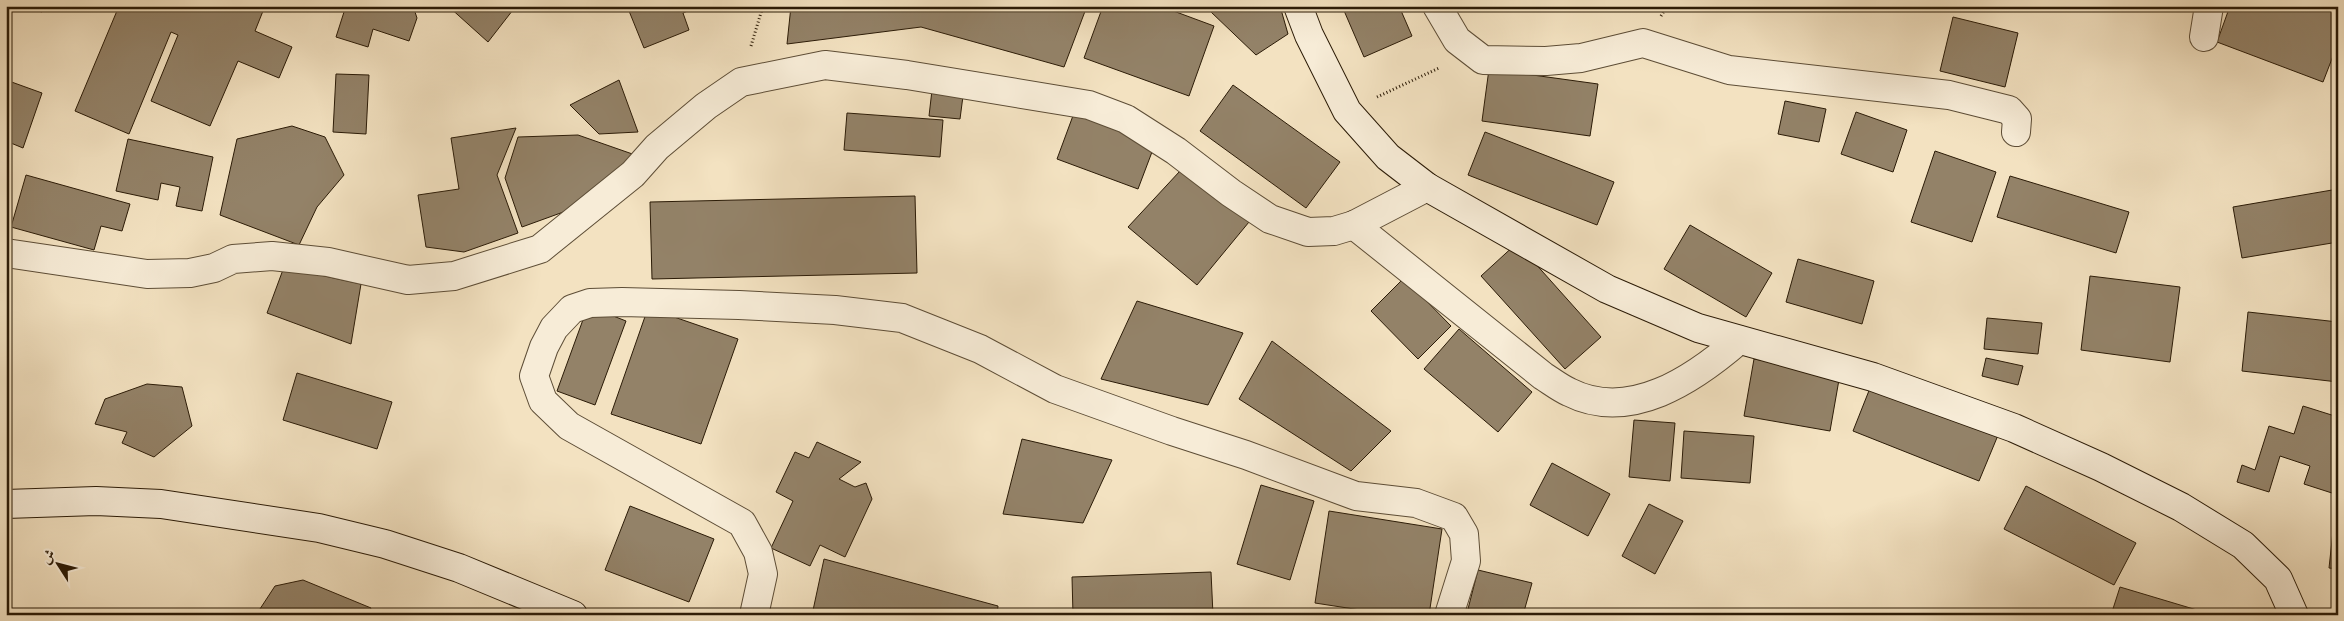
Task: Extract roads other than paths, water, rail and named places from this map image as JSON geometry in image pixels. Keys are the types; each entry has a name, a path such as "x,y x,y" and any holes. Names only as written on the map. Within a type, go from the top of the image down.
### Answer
{"street":[{"path":"1298,6 1309,36 1347,111 1388,157 1427,187 1607,289 1698,328 1892,384 2014,428 2182,507 2243,545 2278,579 2294,615"},
{"path":"1437,6 1457,40 1483,60 1546,61 1581,58 1643,43 1729,70 1949,95 2009,110 2017,119 2016,132"},
{"path":"2204,37 2209,6"},
{"path":"6,253 147,274 190,274 214,268 233,259 272,256 328,262 408,280 454,276 540,249 633,174 657,147 706,106 741,82 825,65 907,75 1089,105 1126,119 1176,151 1231,193 1270,219 1308,232 1334,231 1354,225 1427,187"},
{"path":"1354,225 1543,376 1570,393 1592,399 1629,402 1672,387 1708,366 1739,340"},
{"path":"754,615 762,574 758,552 742,523 569,426 543,401 534,376 544,347 554,328 572,309 590,303 622,302 739,305 835,310 902,318 980,349 1056,389 1172,431 1246,454 1356,496 1416,503 1454,517 1464,534 1466,561 1449,615"},
{"path":"6,504 96,501 161,504 319,528 385,544 459,568 572,615"}]}
